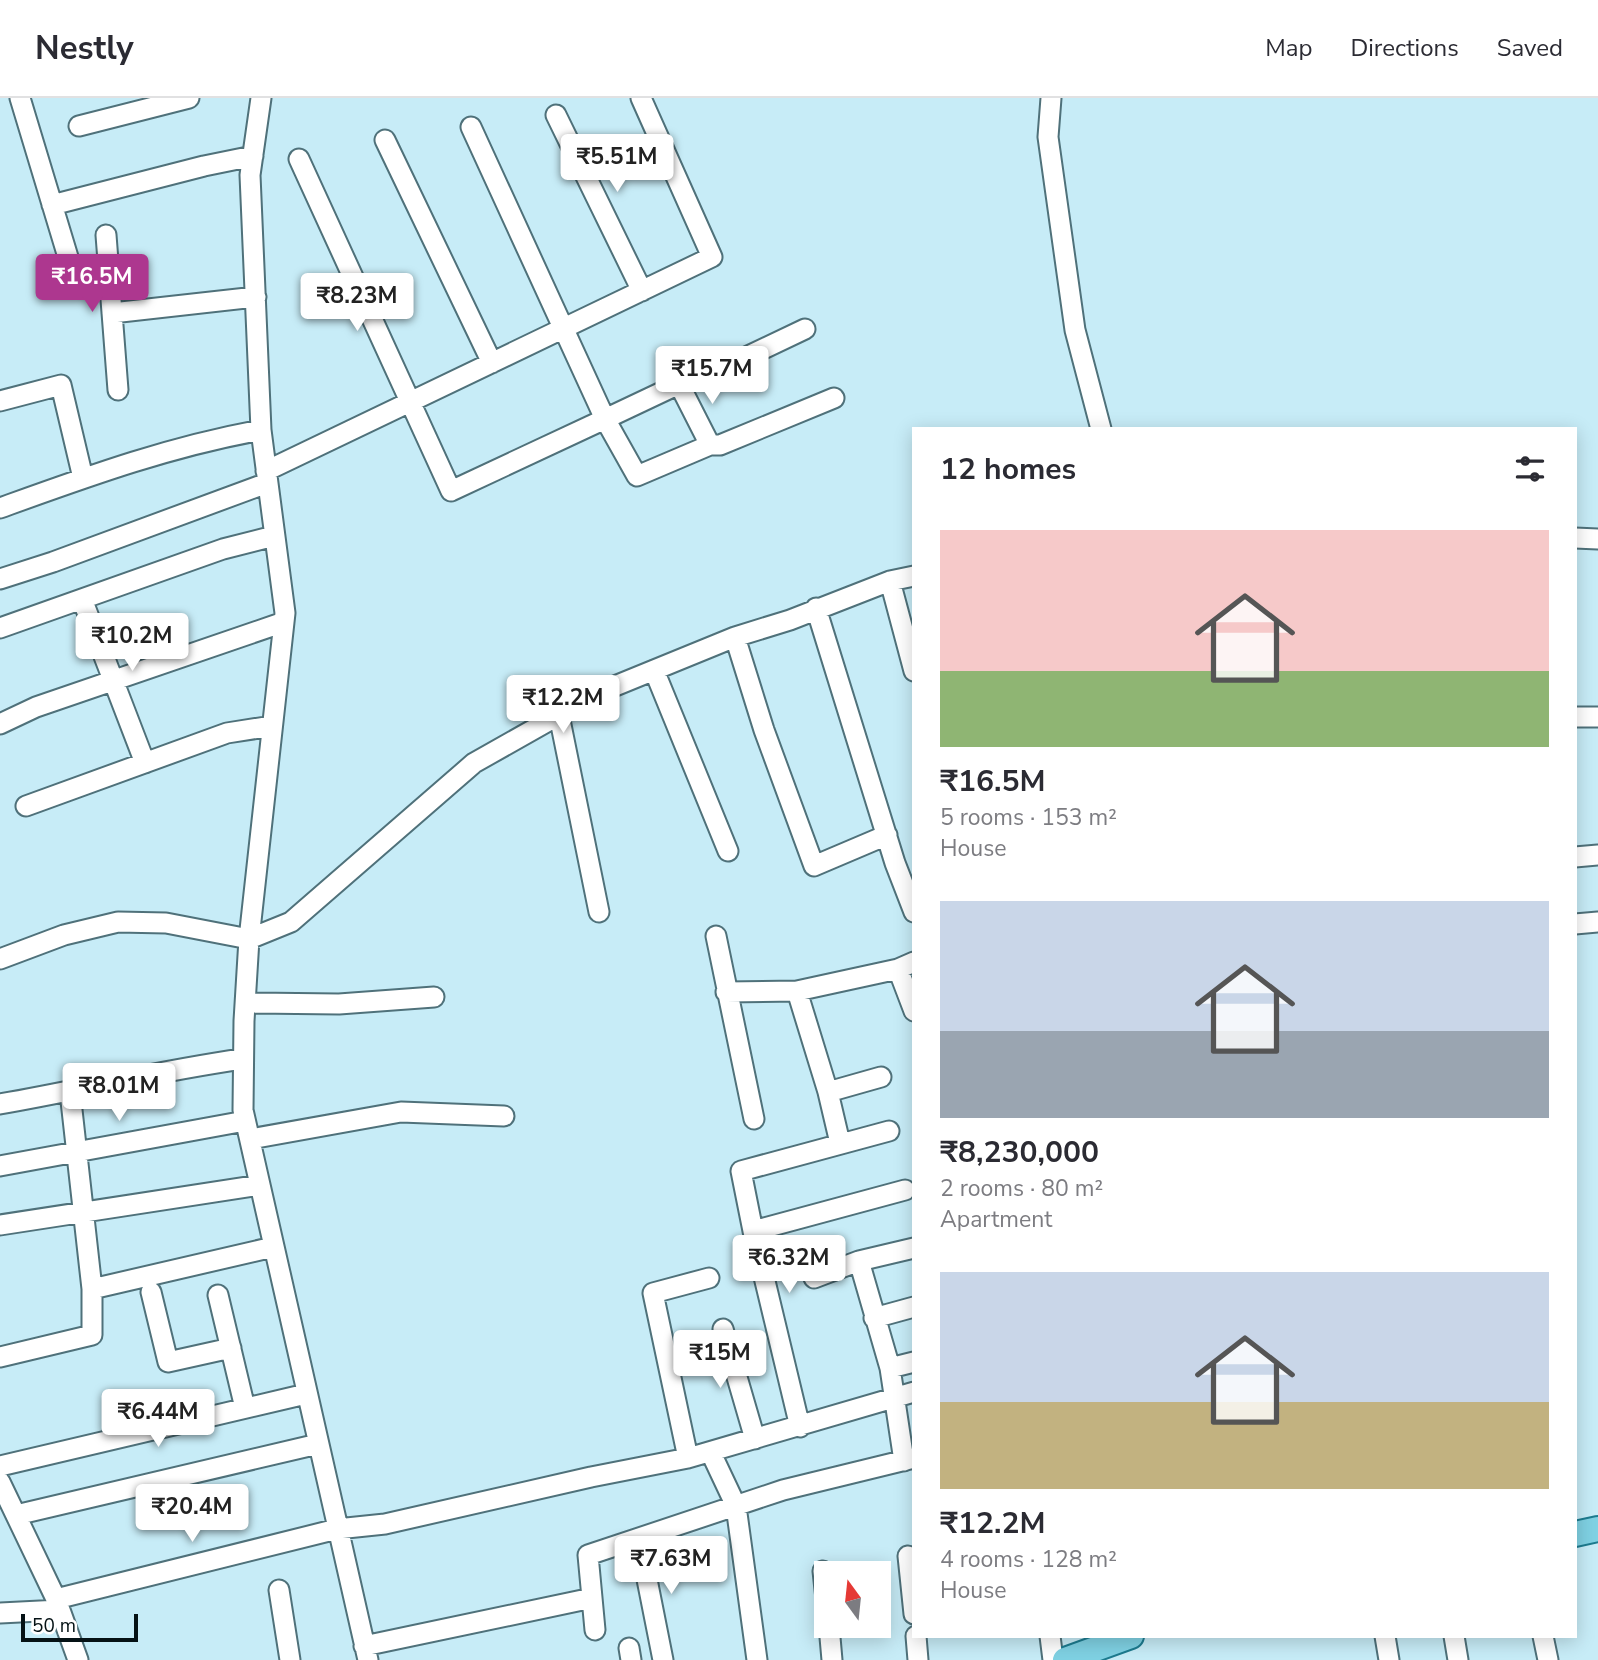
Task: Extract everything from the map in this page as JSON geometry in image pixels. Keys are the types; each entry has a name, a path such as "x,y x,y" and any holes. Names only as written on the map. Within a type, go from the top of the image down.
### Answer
{"main road":[{"path":"1577,1534 1598,1529"},
{"path":"1065,1660 1120,1638"}],"street":[{"path":"20,98 71,267"},
{"path":"79,126 190,98"},
{"path":"261,98 250,176 261,430 285,613 249,939 243,1110 273,1247 366,1653 592,1598"},
{"path":"0,579 53,562 267,477 411,401 712,257 641,98"},
{"path":"1051,98 1048,137 1075,331 1100,427"},
{"path":"556,115 642,291"},
{"path":"471,127 605,419 637,476 834,398"},
{"path":"385,140 492,363"},
{"path":"52,205 253,156"},
{"path":"299,159 451,491 679,384 700,379 805,329"},
{"path":"106,235 118,390"},
{"path":"112,313 256,297"},
{"path":"679,384 710,445"},
{"path":"0,401 61,385 83,478"},
{"path":"0,508 118,465 202,441 261,430"},
{"path":"0,628 223,549 274,536"},
{"path":"1577,538 1598,539"},
{"path":"0,959 64,935 118,922 166,923 249,939 290,922 474,764 559,715 615,687 735,637 790,620 890,581 912,576"},
{"path":"890,581 912,664"},
{"path":"82,599 145,763"},
{"path":"816,608 887,835 904,860 912,902"},
{"path":"0,724 36,707 284,622"},
{"path":"735,637 764,730 814,866 887,835"},
{"path":"654,670 728,851"},
{"path":"559,715 599,912"},
{"path":"1577,717 1598,717"},
{"path":"26,806 227,733 272,726"},
{"path":"1577,857 1598,855"},
{"path":"1577,924 1598,922"},
{"path":"716,936 754,1119"},
{"path":"726,992 797,990 906,965 912,1004"},
{"path":"797,990 828,1092 840,1143"},
{"path":"246,1003 339,1004 434,997"},
{"path":"0,1104 180,1068 243,1059"},
{"path":"828,1092 881,1077"},
{"path":"0,1357 92,1335 92,1289 79,1151 70,1092"},
{"path":"0,1166 79,1151 401,1112 504,1116"},
{"path":"800,1427 741,1171 889,1131"},
{"path":"0,1226 260,1185"},
{"path":"753,1231 905,1190"},
{"path":"92,1289 273,1247"},
{"path":"814,1278 859,1261 912,1248"},
{"path":"595,1630 588,1555 783,1490 909,1459 904,1394 890,1368 859,1261"},
{"path":"688,1458 653,1293 709,1278"},
{"path":"151,1292 168,1362 231,1348"},
{"path":"218,1295 245,1408"},
{"path":"874,1318 912,1308"},
{"path":"723,1329 755,1440"},
{"path":"890,1368 912,1362"},
{"path":"0,1466 306,1394"},
{"path":"0,1613 58,1604 337,1529 385,1524 688,1458 904,1394"},
{"path":"16,1515 318,1444"},
{"path":"711,1452 736,1506 757,1660"},
{"path":"0,1482 58,1604 78,1660"},
{"path":"639,1539 663,1660"},
{"path":"908,1556 912,1595"},
{"path":"279,1590 290,1660"},
{"path":"829,1638 832,1660"},
{"path":"916,1638 918,1660"},
{"path":"1050,1638 1053,1660"},
{"path":"1385,1638 1389,1660"},
{"path":"1454,1638 1458,1660"},
{"path":"1544,1638 1548,1660"}]}
